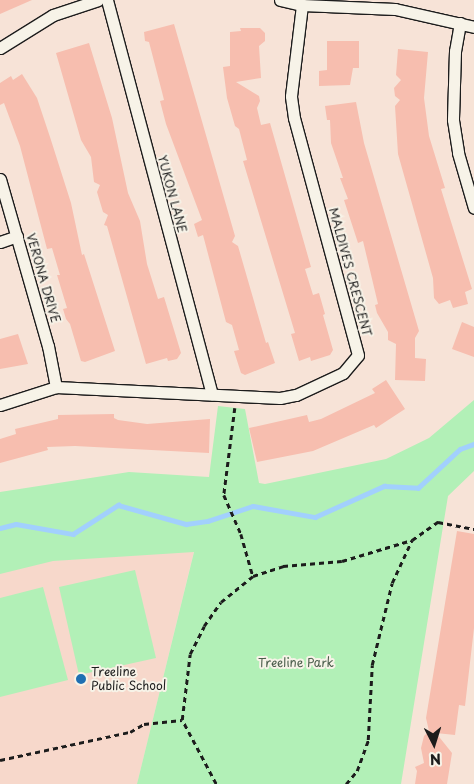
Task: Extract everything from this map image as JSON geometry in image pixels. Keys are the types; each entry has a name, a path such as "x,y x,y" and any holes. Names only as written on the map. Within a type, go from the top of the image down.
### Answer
{"street":[{"path":"0,48 53,15 98,0"},
{"name":"YUKON LANE","path":"106,0 212,394"},
{"path":"280,0 302,5 395,9 460,23 474,28"},
{"name":"MALDIVES CRESCENT","path":"0,405 56,387 280,398 296,395 343,373 358,355 294,118 292,96 302,5"},
{"path":"460,23 455,51 453,120 458,153 474,208"},
{"name":"VERONA DRIVE","path":"0,179 48,346 56,387"},
{"path":"0,242 16,236"}],"path":[{"path":"237,396 224,495 241,534 253,576"},
{"path":"216,784 182,720 190,654 204,626 221,602 253,576 284,566 342,561 412,540 438,522 474,529"},
{"path":"346,784 357,771 368,740 372,665 392,583 412,540"},
{"path":"0,760 130,732 144,724 182,720"}],"shaded area":[{"name":"Treeline Public School","path":"194,551 137,784 0,784 0,573 49,561"}],"green space":[{"name":"Treeline Park","path":"474,400 474,471 448,496 401,784 137,784 194,552 53,561 0,574 0,492 129,472 209,477 218,406 245,409 259,483 265,484 386,459 429,438"},
{"path":"135,570 156,658 79,675 59,587"},
{"path":"43,587 68,680 0,697 0,598"}],"building":[{"path":"0,0 32,0 0,14"},
{"path":"174,24 235,236 232,242 238,246 266,343 268,342 275,363 245,375 241,373 234,351 239,350 232,325 226,322 203,235 198,237 194,224 202,220 166,124 160,101 164,100 162,92 149,42 145,41 144,32"},
{"path":"240,28 260,28 265,33 265,41 259,46 261,78 236,82 259,96 260,101 257,108 261,125 270,123 311,267 305,269 313,295 319,293 333,350 330,355 311,361 310,357 299,361 291,334 295,333 243,161 247,160 239,129 235,126 227,98 223,67 230,66 230,32 241,31"},
{"path":"327,41 359,41 359,68 353,68 350,85 319,86 319,71 327,70"},
{"path":"89,43 112,118 128,193 140,221 147,264 158,299 164,297 181,353 177,359 168,361 167,358 146,364 107,226 104,225 108,215 103,212 97,192 100,185 94,182 91,157 81,140 56,53"},
{"path":"398,49 428,52 424,98 429,136 445,188 441,189 472,289 465,292 468,304 453,308 450,300 439,304 434,298 433,278 398,154 395,106 400,100 395,96 394,88 401,80 396,75"},
{"path":"22,74 37,98 71,203 82,255 84,254 115,351 85,362 81,361 70,324 66,319 63,309 67,308 57,275 60,275 52,248 47,249 20,146 4,103 0,105 0,83 11,76 13,80"},
{"path":"356,102 364,143 419,331 415,338 415,358 426,359 425,381 395,380 396,344 388,340 388,332 377,313 375,305 378,304 363,241 358,243 344,200 348,199 340,178 343,178 331,143 330,120 327,120 325,106"},
{"path":"462,322 474,327 474,357 452,349"},
{"path":"18,334 28,364 0,369 0,339"},
{"path":"386,380 405,409 376,428 374,425 313,451 257,462 249,428 307,415 309,422 321,419 375,393 372,389"},
{"path":"114,414 114,418 118,420 147,424 210,419 209,453 75,446 47,447 48,450 0,463 0,439 16,434 15,429 58,419 58,415"},
{"path":"457,531 474,534 474,628 465,706 459,705 455,735 436,733 452,753 447,784 415,784 417,771 415,767 424,763 421,748 424,736 429,731 426,718"}],"waterway":[{"path":"0,528 16,524 73,534 118,505 186,524 208,521 253,506 315,517 384,486 418,488 460,449 474,444"}],"place":[{"name":"Treeline Public School","path":"81,679"}]}
